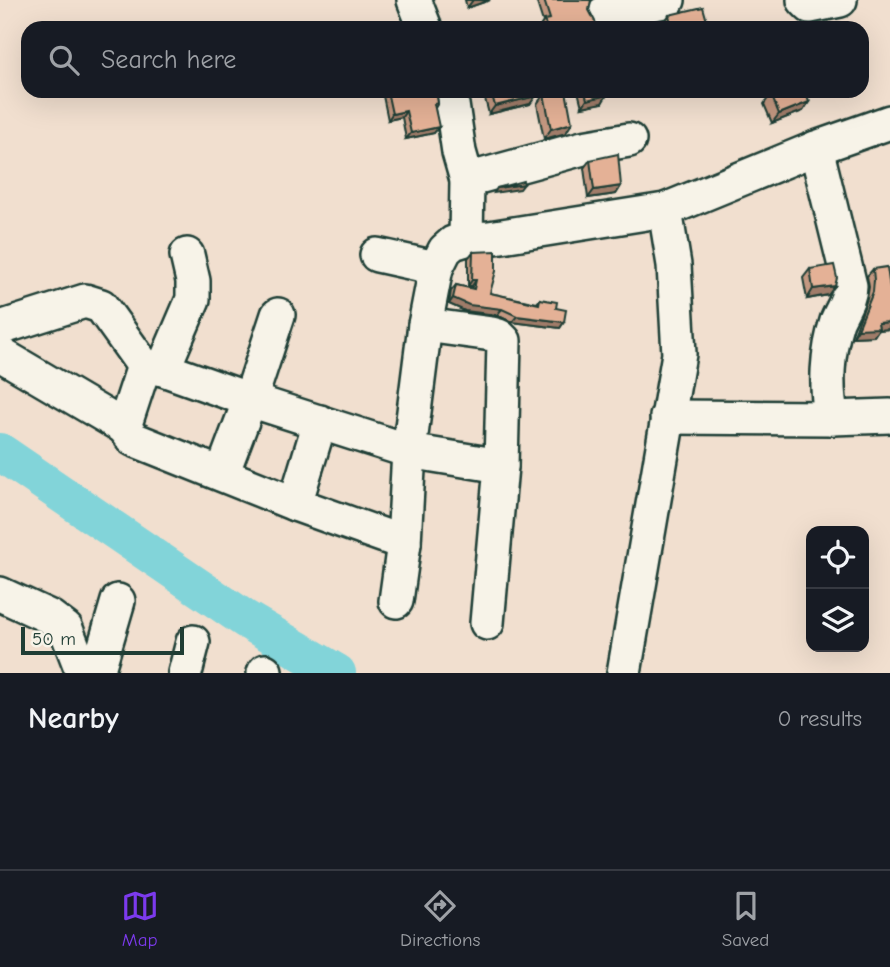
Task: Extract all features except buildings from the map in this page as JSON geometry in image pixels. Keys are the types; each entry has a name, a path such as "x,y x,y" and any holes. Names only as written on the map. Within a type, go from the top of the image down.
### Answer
{"street":[{"path":"414,0 422,21"},
{"path":"603,14 668,0"},
{"path":"804,0 810,6 840,0"},
{"path":"458,98 459,152 467,180 466,239"},
{"path":"396,601 404,542 409,451 425,325 436,268 449,246 466,239 665,210 816,148 890,122"},
{"path":"467,180 583,148 629,140"},
{"path":"816,148 850,286 849,299 844,304 835,327 828,357 828,402 832,418"},
{"path":"624,673 679,354 674,265 665,210"},
{"path":"124,428 192,299 193,281 187,255"},
{"path":"377,256 436,268"},
{"path":"0,328 85,301 93,302 101,306 154,367 409,451 501,466"},
{"path":"222,474 278,315"},
{"path":"425,325 492,334 502,338 501,466 487,623"},
{"path":"0,354 124,428 141,444 295,504 404,542"},
{"path":"667,417 890,416"},
{"path":"295,504 320,422"},
{"path":"0,594 50,617 66,629 83,673"},
{"path":"97,673 118,601"}],"waterway":[{"path":"0,452 245,619 337,673"}]}
